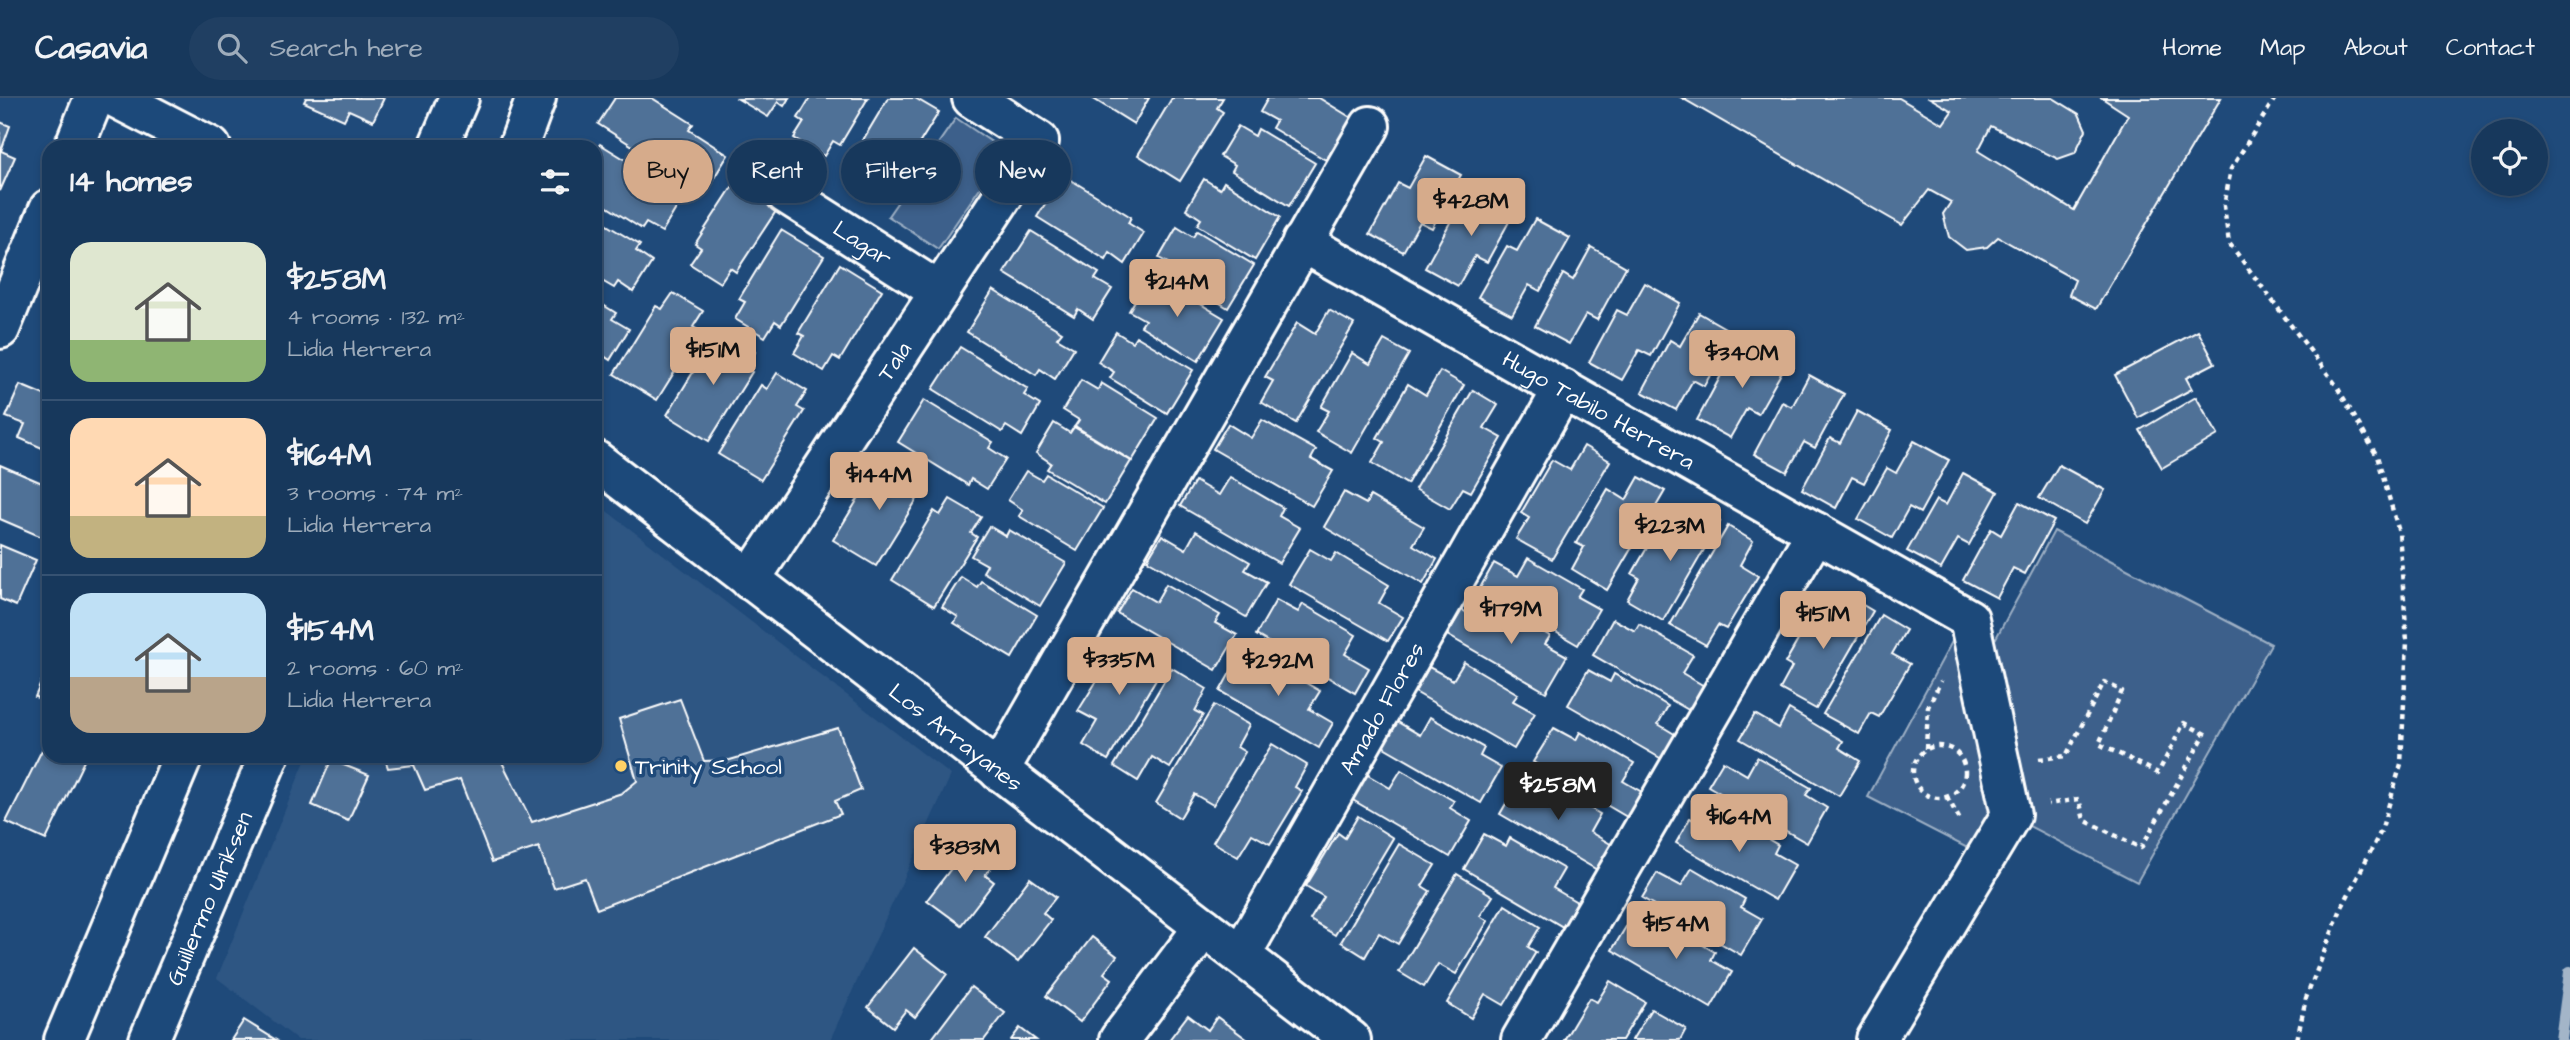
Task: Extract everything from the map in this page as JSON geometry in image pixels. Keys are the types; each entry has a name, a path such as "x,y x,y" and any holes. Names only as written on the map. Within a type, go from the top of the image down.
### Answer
{"street":[{"path":"77,140 94,98"},
{"path":"116,98 197,140"},
{"path":"441,140 459,98"},
{"path":"520,140 536,98"},
{"name":"Tala","path":"750,580 1039,141 972,98"},
{"path":"999,771 1370,126"},
{"name":"Lagar","path":"800,203 940,292"},
{"path":"0,329 42,226"},
{"name":"Hugo Tabilo Herrera","path":"1302,242 1969,619 1983,767 2010,810"},
{"name":"Amado Flores","path":"1241,956 1563,389"},
{"name":"Los Arrayanes","path":"602,465 1351,1040"},
{"path":"1521,1040 1816,532"},
{"path":"64,1040 180,763"},
{"name":"Guillermo Ulriksen","path":"149,1040 266,763"},
{"path":"1876,1040 2011,815 2010,810"},
{"path":"1119,1040 1204,927"}],"path":[{"path":"2275,98 2231,169 2224,206 2229,243 2336,385 2377,456 2399,532 2407,641 2401,764 2381,831 2342,909 2306,999 2297,1040"},
{"path":"1983,767 1943,746 1926,749 1919,754 1913,770 1914,778 1923,792 1947,797 1983,767 2066,756 2104,682 2122,691 2099,744 2158,773 2184,723 2205,734 2141,848 2084,820 2079,799 2010,810"}],"shaded area":[{"path":"956,118 989,140 975,140 975,195 938,249 888,216 897,203 961,203 961,140 941,140"},
{"name":"Trinity School","path":"602,507 951,775 830,1040 298,1040 217,978 304,763 602,763"},
{"path":"2054,531 2271,644 2137,882 2002,812 1977,853 1868,797 1962,623 1996,638"}],"building":[{"path":"306,98 384,98 373,121 349,110 344,120 304,102"},
{"path":"615,98 652,98 693,124 689,130 705,140 623,140 598,124"},
{"path":"789,98 784,106 778,102 768,117 738,99"},
{"path":"810,98 868,98 840,145 833,141 827,151 827,140 794,138 804,122 798,118"},
{"path":"888,98 915,98 939,112 921,140 863,140"},
{"path":"1092,98 1149,98 1134,124"},
{"path":"1172,98 1223,98 1217,108 1223,112 1180,181 1138,155"},
{"path":"1268,98 1319,98 1355,120 1329,162 1272,128 1276,121 1260,112"},
{"path":"1682,98 1899,98 1943,124 1952,111 1930,98 2053,98 2079,114 2086,130 2075,153 2058,159 1991,126 1978,151 2074,210 2128,115 2102,98 2221,98 2096,309 2069,295 2075,280 1998,237 1987,247 1966,250 1949,237 1943,214 1951,202 1929,190 1902,225"},
{"path":"0,122 10,126 1,151 15,157 0,191"},
{"path":"1238,126 1255,136 1258,129 1315,163 1289,206 1232,171 1235,165 1220,156"},
{"path":"602,145 623,158 623,203 679,203 662,232 646,223 642,229 602,203"},
{"path":"713,145 727,157 713,179"},
{"path":"1426,156 1461,175 1432,228 1420,222 1403,252 1370,234 1398,183 1408,188"},
{"path":"1204,179 1220,189 1224,182 1280,217 1255,260 1197,225 1201,219 1186,209"},
{"path":"1071,180 1131,217 1128,223 1144,233 1125,264 1110,253 1106,260 1037,217 1046,203 1071,203"},
{"path":"1481,190 1516,209 1487,262 1475,256 1458,286 1425,268 1453,217 1463,222"},
{"path":"727,195 727,203 781,203 736,272 730,268 720,283 690,264 701,248 695,244"},
{"path":"1535,219 1570,238 1540,291 1529,285 1512,315 1478,297 1507,246 1517,251"},
{"path":"602,222 640,245 636,251 652,262 633,292 618,282 614,288 602,281"},
{"path":"1177,227 1193,237 1197,231 1254,265 1228,308 1170,273 1175,267 1159,258"},
{"path":"781,230 824,256 781,325 775,321 765,337 735,319 745,302 739,299"},
{"path":"1031,231 1099,273 1095,279 1112,289 1093,319 1078,309 1074,316 1004,273"},
{"path":"1591,247 1626,267 1597,320 1586,314 1569,344 1535,326 1563,274 1573,280"},
{"path":"840,264 882,290 840,360 833,356 824,371 794,353 804,336 798,333"},
{"path":"1147,280 1163,290 1167,284 1224,318 1198,361 1141,326 1145,320 1129,311"},
{"path":"1645,283 1680,303 1651,356 1639,350 1622,380 1589,362 1617,310 1627,315"},
{"path":"993,290 1062,332 1057,338 1074,348 1055,379 1040,369 1036,375 967,332"},
{"path":"673,293 703,311 693,327 700,331 657,400 614,374 656,306 662,309"},
{"path":"602,304 616,313 612,319 629,329 610,360 602,355"},
{"path":"1329,310 1354,324 1296,423 1261,402 1273,381 1265,377 1297,323 1315,334"},
{"path":"1699,313 1734,333 1704,386 1693,380 1676,410 1642,392 1670,340 1680,346"},
{"path":"2198,331 2215,363 2186,378 2192,389 2138,418 2115,375"},
{"path":"1116,332 1132,342 1136,336 1193,370 1167,413 1110,378 1114,372 1098,362"},
{"path":"725,334 755,352 746,368 752,372 709,441 667,415 709,346 715,350"},
{"path":"1384,340 1409,354 1352,453 1316,432 1329,411 1321,407 1352,353 1370,364"},
{"path":"1752,342 1788,361 1758,414 1747,408 1730,438 1697,420 1725,368 1735,374"},
{"path":"960,347 1028,389 1024,395 1040,405 1022,436 1006,426 1002,432 933,389"},
{"path":"1440,371 1464,385 1407,484 1372,463 1384,442 1377,438 1408,384 1426,395"},
{"path":"777,373 807,391 797,407 804,411 761,480 718,454 761,385 767,389"},
{"path":"1809,375 1844,394 1815,448 1804,442 1787,472 1754,454 1782,402 1792,407"},
{"path":"1081,380 1098,390 1101,383 1158,418 1132,461 1075,426 1079,420 1063,410"},
{"path":"20,385 42,394 42,448 19,438 25,424 6,417"},
{"path":"1473,390 1498,405 1484,428 1502,438 1471,492 1463,488 1450,509 1415,489"},
{"path":"2196,397 2218,435 2162,468 2140,430"},
{"path":"924,400 993,442 989,448 1006,459 987,489 971,479 968,485 898,442"},
{"path":"1857,411 1892,430 1864,483 1852,477 1836,508 1802,489 1830,438 1840,443"},
{"path":"1262,420 1316,450 1311,459 1333,471 1312,506 1213,449 1228,424 1251,438"},
{"path":"1054,423 1070,433 1074,427 1131,461 1105,504 1047,469 1051,463 1036,453"},
{"path":"1914,441 1949,460 1920,513 1909,507 1892,538 1858,519 1887,468 1896,473"},
{"path":"1584,446 1610,461 1552,559 1516,539 1529,518 1521,513 1552,460 1570,470"},
{"path":"892,459 922,477 912,493 919,496 876,566 833,540 875,471 881,475"},
{"path":"0,465 42,483 42,537 0,519"},
{"path":"2059,465 2105,490 2085,524 2039,498"},
{"path":"1026,471 1042,480 1046,474 1103,508 1077,551 1019,516 1023,510 1008,500"},
{"path":"1963,473 1998,492 1969,545 1958,539 1941,569 1907,551 1936,500 1946,505"},
{"path":"1230,477 1283,508 1279,516 1300,528 1279,563 1180,506 1195,481 1219,495"},
{"path":"1639,477 1665,491 1607,590 1572,569 1584,547 1576,543 1608,489 1626,500"},
{"path":"1344,492 1366,504 1370,496 1424,527 1413,545 1437,559 1423,584 1324,527"},
{"path":"950,499 981,517 971,533 977,537 934,606 892,580 934,511 940,515"},
{"path":"2019,502 2054,521 2025,574 2013,568 1997,598 1963,580 1991,529 2001,535"},
{"path":"1695,508 1720,522 1663,621 1627,600 1639,578 1632,574 1663,520 1682,531"},
{"path":"989,526 1006,536 1009,530 1066,563 1040,606 983,572 987,565 971,556"},
{"path":"1728,526 1753,541 1740,565 1758,576 1726,629 1718,625 1706,645 1670,625"},
{"path":"1196,531 1250,562 1245,570 1267,582 1246,617 1147,560 1162,535 1186,549"},
{"path":"0,545 36,560 16,606 0,599"},
{"path":"1310,549 1331,561 1336,553 1389,585 1379,603 1403,617 1388,641 1289,584"},
{"path":"1528,558 1582,589 1577,597 1599,609 1578,645 1480,588 1494,563 1518,576"},
{"path":"961,577 977,587 981,581 1037,615 1012,658 954,623 958,617 942,607"},
{"path":"1166,584 1220,615 1215,623 1237,635 1216,670 1117,613 1132,588 1156,602"},
{"path":"1848,596 1873,611 1816,709 1780,689 1792,667 1785,663 1816,609 1834,620"},
{"path":"1276,600 1298,612 1303,604 1356,635 1345,654 1369,668 1355,693 1256,635"},
{"path":"1496,605 1550,636 1545,644 1567,656 1546,692 1447,635 1462,610 1485,623"},
{"path":"1881,615 1906,630 1892,654 1910,664 1879,717 1871,713 1859,734 1823,714"},
{"path":"1613,619 1635,631 1639,624 1693,655 1682,673 1706,687 1692,712 1593,655"},
{"path":"1131,641 1166,662 1108,760 1083,745 1097,721 1078,711 1111,658 1118,662"},
{"path":"1240,655 1262,668 1266,660 1320,691 1309,709 1333,723 1319,748 1220,691"},
{"path":"1464,662 1518,694 1513,701 1535,713 1514,749 1415,692 1429,667 1453,680"},
{"path":"1172,668 1207,689 1195,711 1203,715 1170,768 1152,757 1138,781 1114,766"},
{"path":"1588,670 1610,682 1614,674 1668,706 1658,724 1681,738 1667,762 1568,705"},
{"path":"42,680 42,700 35,697"},
{"path":"680,699 704,761 730,760 838,728 861,790 835,801 841,814 597,909 585,878 554,888 539,847 492,862 460,780 425,790 414,765 388,768 386,763 502,763 532,822 622,793 637,781 619,719"},
{"path":"1214,705 1249,725 1237,747 1245,752 1213,805 1194,794 1180,818 1156,803"},
{"path":"1789,709 1843,741 1839,748 1860,761 1839,796 1740,739 1755,714 1779,728"},
{"path":"1430,717 1484,748 1480,756 1501,768 1481,803 1382,746 1396,721 1420,735"},
{"path":"1554,728 1576,740 1580,732 1634,763 1623,781 1647,795 1632,820 1533,762"},
{"path":"1272,744 1307,765 1295,787 1302,791 1270,844 1252,834 1238,857 1213,842"},
{"path":"42,750 42,763 83,763 46,840 6,822"},
{"path":"1757,757 1811,788 1806,795 1827,808 1807,843 1708,786 1723,761 1747,775"},
{"path":"330,763 339,763 369,775 348,821 312,805"},
{"path":"1401,770 1454,801 1450,808 1471,821 1450,857 1351,799 1366,774 1390,788"},
{"path":"1521,778 1542,791 1547,783 1600,814 1590,832 1614,846 1599,871 1500,814"},
{"path":"1725,814 1778,845 1774,853 1795,865 1775,900 1676,843 1690,818 1714,832"},
{"path":"1358,816 1393,838 1335,935 1310,920 1324,897 1306,886 1338,833 1345,838"},
{"path":"1484,834 1506,846 1510,838 1564,869 1553,888 1577,902 1563,927 1464,869"},
{"path":"973,840 998,859 985,875 994,882 961,925 927,900"},
{"path":"1399,844 1435,865 1422,886 1430,891 1398,944 1379,933 1365,957 1341,942"},
{"path":"1692,868 1745,899 1741,907 1762,919 1741,955 1642,898 1657,873 1681,886"},
{"path":"1457,874 1493,896 1480,916 1488,921 1456,974 1438,964 1424,987 1399,972"},
{"path":"1030,878 1056,897 1043,913 1051,920 1018,962 985,937"},
{"path":"1505,905 1540,927 1528,947 1536,952 1504,1005 1485,994 1471,1018 1447,1003"},
{"path":"1661,921 1715,952 1711,960 1732,972 1711,1008 1612,950 1627,925 1651,939"},
{"path":"1092,937 1117,956 1104,973 1112,979 1080,1022 1046,996"},
{"path":"914,948 947,974 915,1017 906,1010 893,1027 868,1007"},
{"path":"1610,981 1645,1002 1622,1040 1564,1040 1589,998 1597,1002"},
{"path":"971,987 1005,1013 984,1040 931,1040"},
{"path":"1651,1009 1686,1029 1680,1040 1632,1040"},
{"path":"1188,1015 1208,1030 1217,1017 1248,1040 1169,1040"},
{"path":"244,1020 276,1040 231,1040"},
{"path":"1020,1028 1036,1040 1011,1040"}],"waterway":[{"path":"2561,1040 2570,972"}],"place":[{"name":"Trinity School","path":"621,766"}]}
